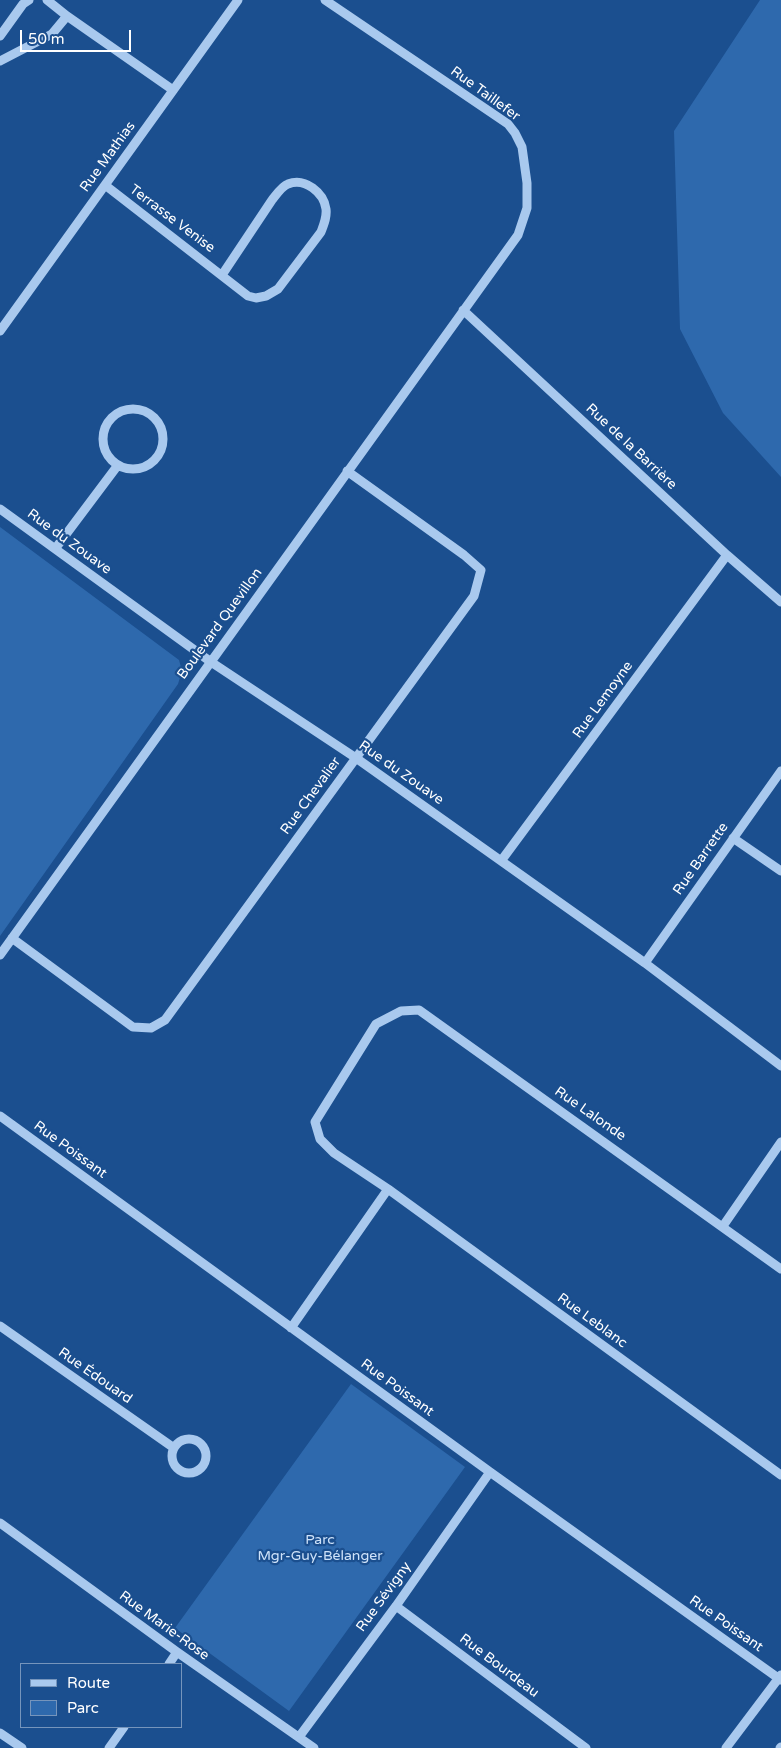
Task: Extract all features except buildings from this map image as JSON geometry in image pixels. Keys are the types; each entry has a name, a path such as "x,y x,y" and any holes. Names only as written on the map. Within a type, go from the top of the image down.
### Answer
{"street":[{"path":"0,36 23,4 29,0"},
{"path":"47,0 173,90"},
{"name":"Rue Mathias","path":"0,331 3,320 105,185 238,0"},
{"name":"Rue Taillefer","path":"325,0 508,124 522,146 528,182 527,208 518,235 463,310"},
{"path":"0,61 52,34 67,16"},
{"name":"Terrasse Venise","path":"105,185 248,296 256,298 266,296 278,289 321,232 325,221 326,208 323,198 319,193 309,185 300,183 289,183 281,189 222,275"},
{"name":"Boulevard Quevillon","path":"0,954 463,310"},
{"name":"Rue de la Barrière","path":"463,310 727,555 781,602"},
{"path":"130,409 148,413 156,420 161,429 161,450 147,465 138,468 127,468 118,465 110,459 105,451 103,442 107,423 121,411 130,409"},
{"path":"55,549 118,465"},
{"name":"Rue Chevalier","path":"12,938 133,1027 151,1028 165,1020 474,596 481,570 464,555 347,471"},
{"name":"Rue du Zouave","path":"0,509 210,662 356,758 645,963 781,1066"},
{"name":"Rue Lemoyne","path":"501,861 727,555"},
{"name":"Rue Barrette","path":"645,963 781,771"},
{"path":"733,838 781,871"},
{"name":"Rue Lalonde","path":"376,1024 401,1011 418,1010 781,1269"},
{"name":"Rue Leblanc","path":"376,1024 315,1122 320,1139 334,1153 388,1189 781,1475"},
{"name":"Rue Poissant","path":"0,1116 490,1472 780,1678"},
{"path":"723,1226 781,1142"},
{"path":"291,1328 388,1189"},
{"name":"Rue Édouard","path":"0,1326 174,1448"},
{"name":"Rue Sévigny","path":"299,1737 396,1606 490,1472"},
{"name":"Rue Marie-Rose","path":"0,1523 177,1652 314,1748"},
{"name":"Rue Bourdeau","path":"396,1606 586,1748"},
{"path":"170,1663 177,1652"},
{"path":"726,1748 780,1678"},
{"path":"109,1748 123,1728"},
{"path":"0,1732 22,1748"}],"green space":[{"path":"760,0 781,0 781,477 723,413 680,329 674,131"},
{"path":"0,527 179,660 182,671 178,684 0,936"},
{"name":"Parc Mgr-Guy-Bélanger","path":"351,1384 465,1467 289,1711 175,1628"}]}
